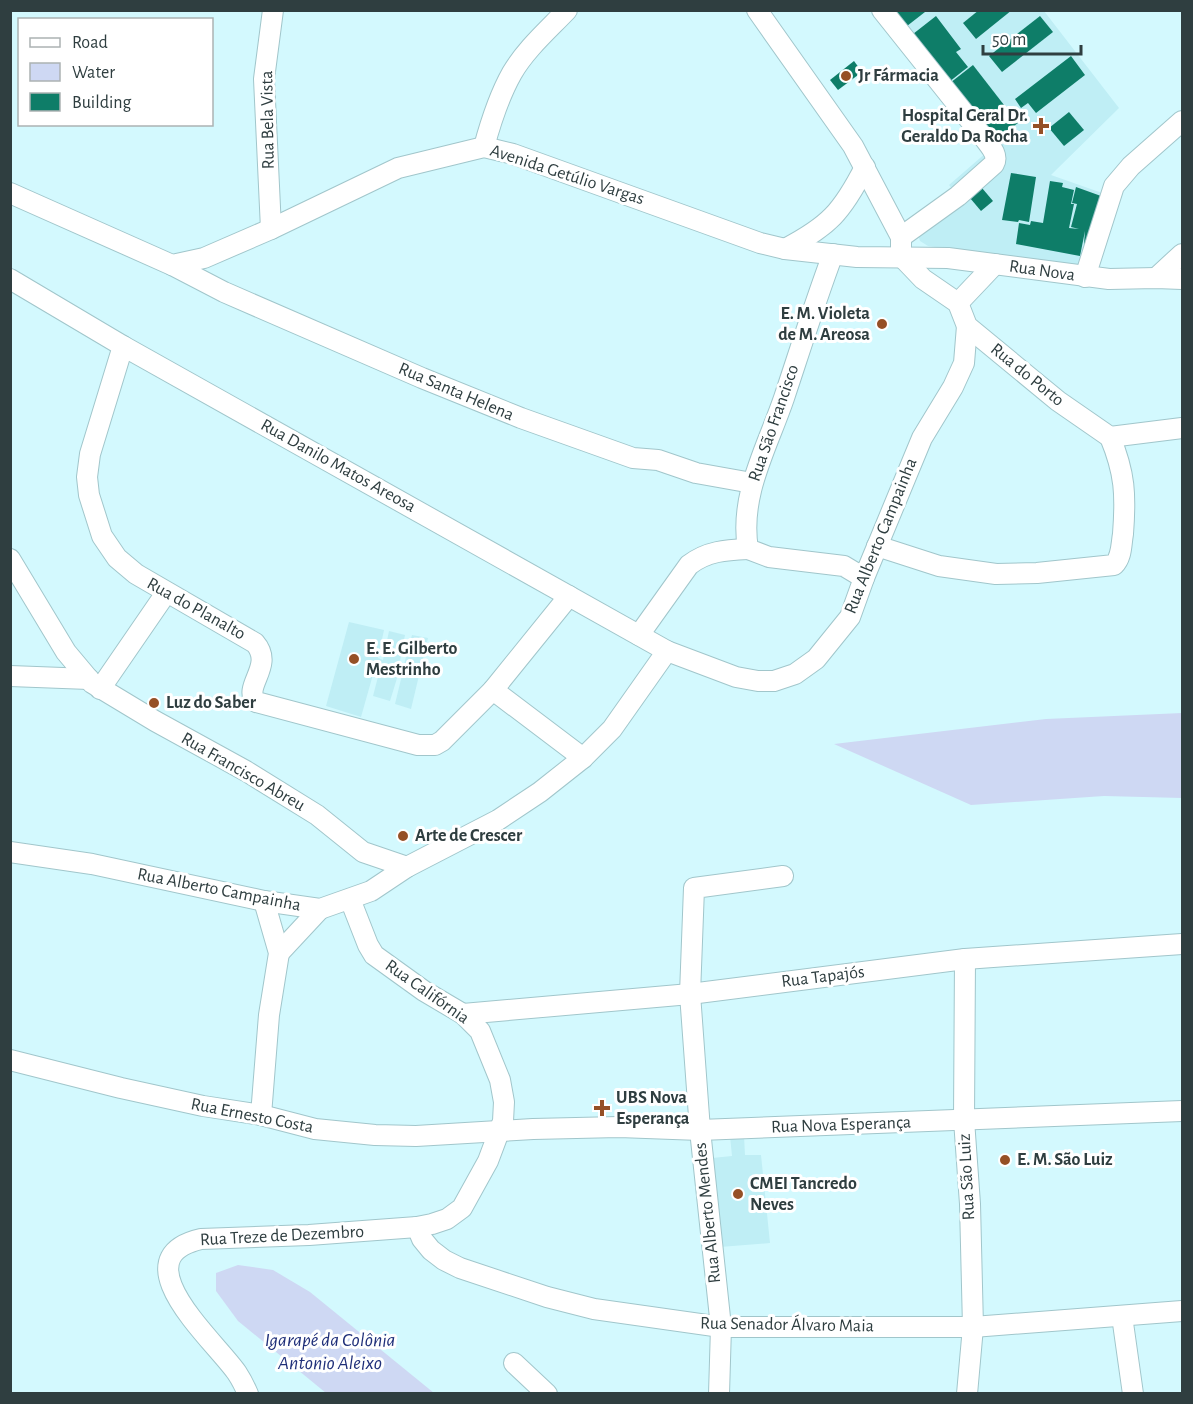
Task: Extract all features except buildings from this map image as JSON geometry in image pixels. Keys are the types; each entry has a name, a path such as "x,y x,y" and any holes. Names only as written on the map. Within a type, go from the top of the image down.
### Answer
{"street":[{"name":"Rua Bela Vista","path":"271,229 264,80 273,10"},
{"path":"484,147 500,98 513,73 534,44 567,10"},
{"path":"757,10 853,146 865,167 901,247 923,279 958,303 995,264"},
{"path":"882,10 984,138 993,150 996,159 994,164 901,247"},
{"path":"1085,277 1114,186 1131,166 1182,121"},
{"name":"Avenida Getúlio Vargas","path":"172,265 204,258 271,229 398,168 484,147 513,154 760,243 785,249 873,258 901,247"},
{"path":"785,249 822,227 838,213 865,167"},
{"path":"10,194 172,265"},
{"name":"Rua Nova","path":"901,247 948,258 1085,277 1182,279"},
{"name":"Rua São Francisco","path":"748,549 745,525 752,483 783,401 833,254"},
{"path":"1156,278 1182,254"},
{"name":"Rua Santa Helena","path":"172,265 224,292 422,378 521,418 633,458 658,460 696,473 752,483"},
{"name":"Rua Danilo Matos Areosa","path":"10,279 123,346 667,651"},
{"name":"Rua do Porto","path":"958,303 967,326 1058,401 1110,436"},
{"name":"Rua Alberto Campainha","path":"10,852 92,864 264,901 320,909 378,887 407,867 498,820 540,792 583,758 612,729 667,651 736,676 758,681 774,681 795,674 816,659 850,617 922,438 953,387 964,363 967,326"},
{"name":"Rua do Planalto","path":"123,346 90,454 87,477 89,495 102,536 117,558 136,574 166,593 248,637 259,648 263,660 252,694 256,702 418,745 435,745 442,741 493,690"},
{"path":"877,546 939,566 996,574 1038,573 1114,565 1120,555 1126,501 1123,476 1110,436 1182,428"},
{"path":"639,635 689,565 698,558 714,552 748,549 770,557 844,567 864,578"},
{"name":"Rua Francisco Abreu","path":"10,559 66,652 94,684 246,771 317,815 363,852 407,867"},
{"path":"10,676 94,684 166,593"},
{"path":"569,596 493,690 583,758"},
{"name":"Rua Francisco Abreu","path":"363,852 378,887"},
{"name":"Rua Alberto Mendes","path":"719,1394 721,1327 700,1130 690,994 694,888 783,876"},
{"name":"Rua Califórnia","path":"350,899 374,955 424,991 463,1014 480,1031 500,1080 504,1102 503,1121 481,1176 462,1208 447,1219 417,1227"},
{"path":"261,1115 269,1014 279,953 264,901"},
{"path":"279,953 320,909"},
{"name":"Rua Tapajós","path":"463,1014 690,994 965,959 1182,944"},
{"name":"Rua São Luiz","path":"965,959 964,1120 970,1204 973,1328 967,1394"},
{"name":"Rua Ernesto Costa","path":"10,1060 193,1104 261,1115 315,1129 358,1134 416,1136 499,1132"},
{"name":"Rua Nova Esperança","path":"499,1132 619,1127 700,1130 1182,1111"},
{"name":"Rua Senador Álvaro Maia","path":"417,1227 422,1239 444,1260 547,1297 594,1310 721,1327 973,1328 1182,1311"},
{"name":"Rua Treze de Dezembro","path":"248,1394 237,1373 187,1315 178,1298 170,1281 168,1270 169,1259 174,1252 189,1242 201,1239 309,1235 417,1227"},
{"path":"1122,1316 1133,1394"},
{"path":"514,1363 547,1394"}],"shaded area":[{"name":"Hospital Geral Dr. Geraldo Da Rocha","path":"890,11 1044,11 1119,108 1051,175 1105,194 1080,266 928,246 920,241 918,235 960,199 949,185 995,145"},
{"path":"349,622 384,630 378,658 383,660 389,631 405,635 399,666 403,668 412,635 428,638 411,709 395,704 402,675 398,675 390,701 373,696 379,673 374,671 361,717 326,706"},
{"path":"730,1136 744,1136 745,1155 761,1155 770,1243 720,1247 712,1158 732,1156"}],"water":[{"path":"1182,713 1182,798 1104,796 971,805 834,744 1046,719"},
{"name":"Igarapé da Colônia Antonio Aleixo","path":"238,1265 273,1270 310,1292 434,1393 326,1393 238,1321 216,1291 216,1273"}],"place":[{"name":"Jr Fármacia","path":"846,76"},
{"name":"Hospital Geral Dr. Geraldo Da Rocha","path":"1041,126"},
{"name":"E. M. Violeta de M. Areosa","path":"882,324"},
{"name":"E. E. Gilberto Mestrinho","path":"354,659"},
{"name":"Luz do Saber","path":"154,703"},
{"name":"Arte de Crescer","path":"403,836"},
{"name":"UBS Nova Esperança","path":"602,1108"},
{"name":"E. M. São Luiz","path":"1005,1160"},
{"name":"CMEI Tancredo Neves","path":"738,1194"}]}
